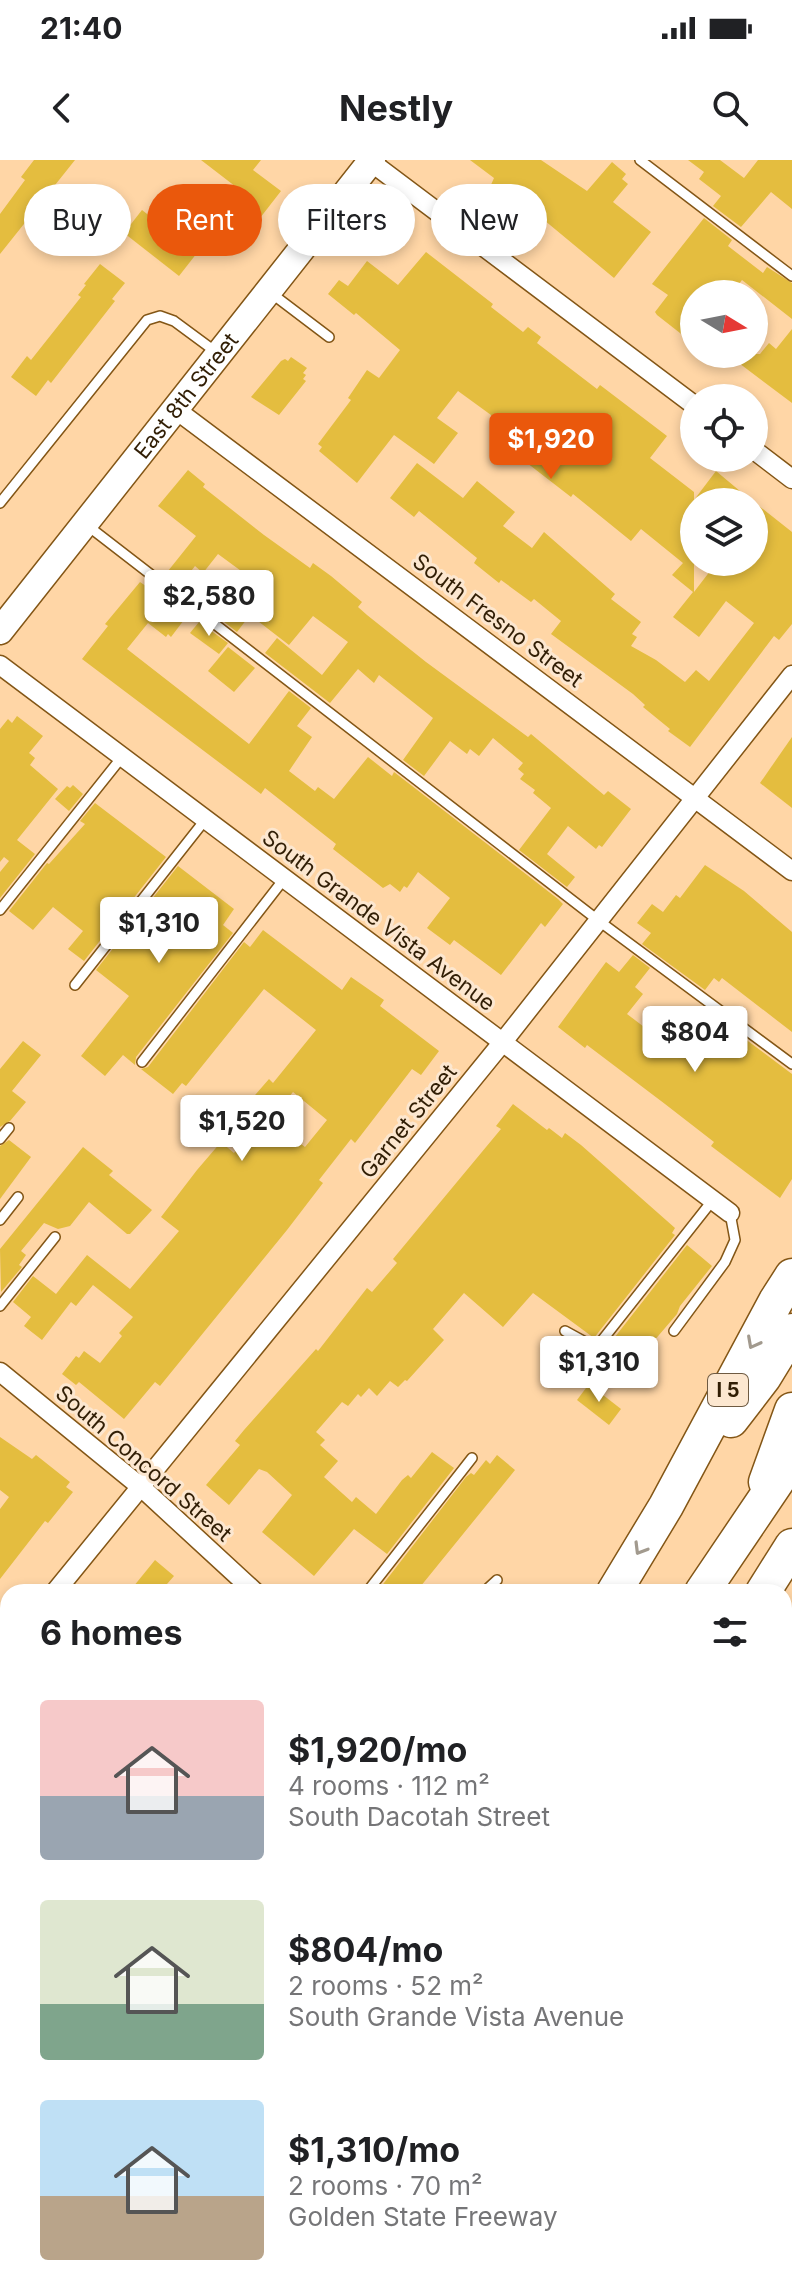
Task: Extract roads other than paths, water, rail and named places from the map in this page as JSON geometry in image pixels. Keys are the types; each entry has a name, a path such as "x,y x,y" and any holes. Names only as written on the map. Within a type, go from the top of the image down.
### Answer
{"highway":[{"name":"I 5","path":"619,1584 666,1506 792,1276"},
{"path":"666,1506 764,1377 792,1331"},
{"path":"755,1512 792,1410"},
{"path":"707,1584 792,1459"},
{"path":"768,1584 792,1546"}],"main road":[{"name":"East 8th Street","path":"0,631 372,161"}],"street":[{"path":"372,161 680,394"},
{"name":"South Fresno Street","path":"175,409 792,871"},
{"path":"768,461 792,479"},
{"name":"South Grande Vista Avenue","path":"0,665 730,1213"},
{"name":"Garnet Street","path":"62,1584 502,1043 792,675"},
{"name":"South Concord Street","path":"0,1372 141,1487 246,1584"}],"lane":[{"path":"640,160 792,276"},
{"path":"269,291 329,337"},
{"path":"0,503 147,320 160,316 174,321 218,354"},
{"path":"85,524 599,921 792,1064"},
{"path":"0,910 122,757"},
{"path":"75,985 205,820"},
{"path":"142,1062 284,879"},
{"path":"0,1139 9,1128"},
{"path":"0,1220 18,1197"},
{"path":"565,1331 596,1348 712,1201"},
{"path":"674,1331 725,1262 735,1240 730,1213"},
{"path":"0,1306 55,1237"},
{"path":"373,1584 472,1458"},
{"path":"493,1584 497,1580"}]}
